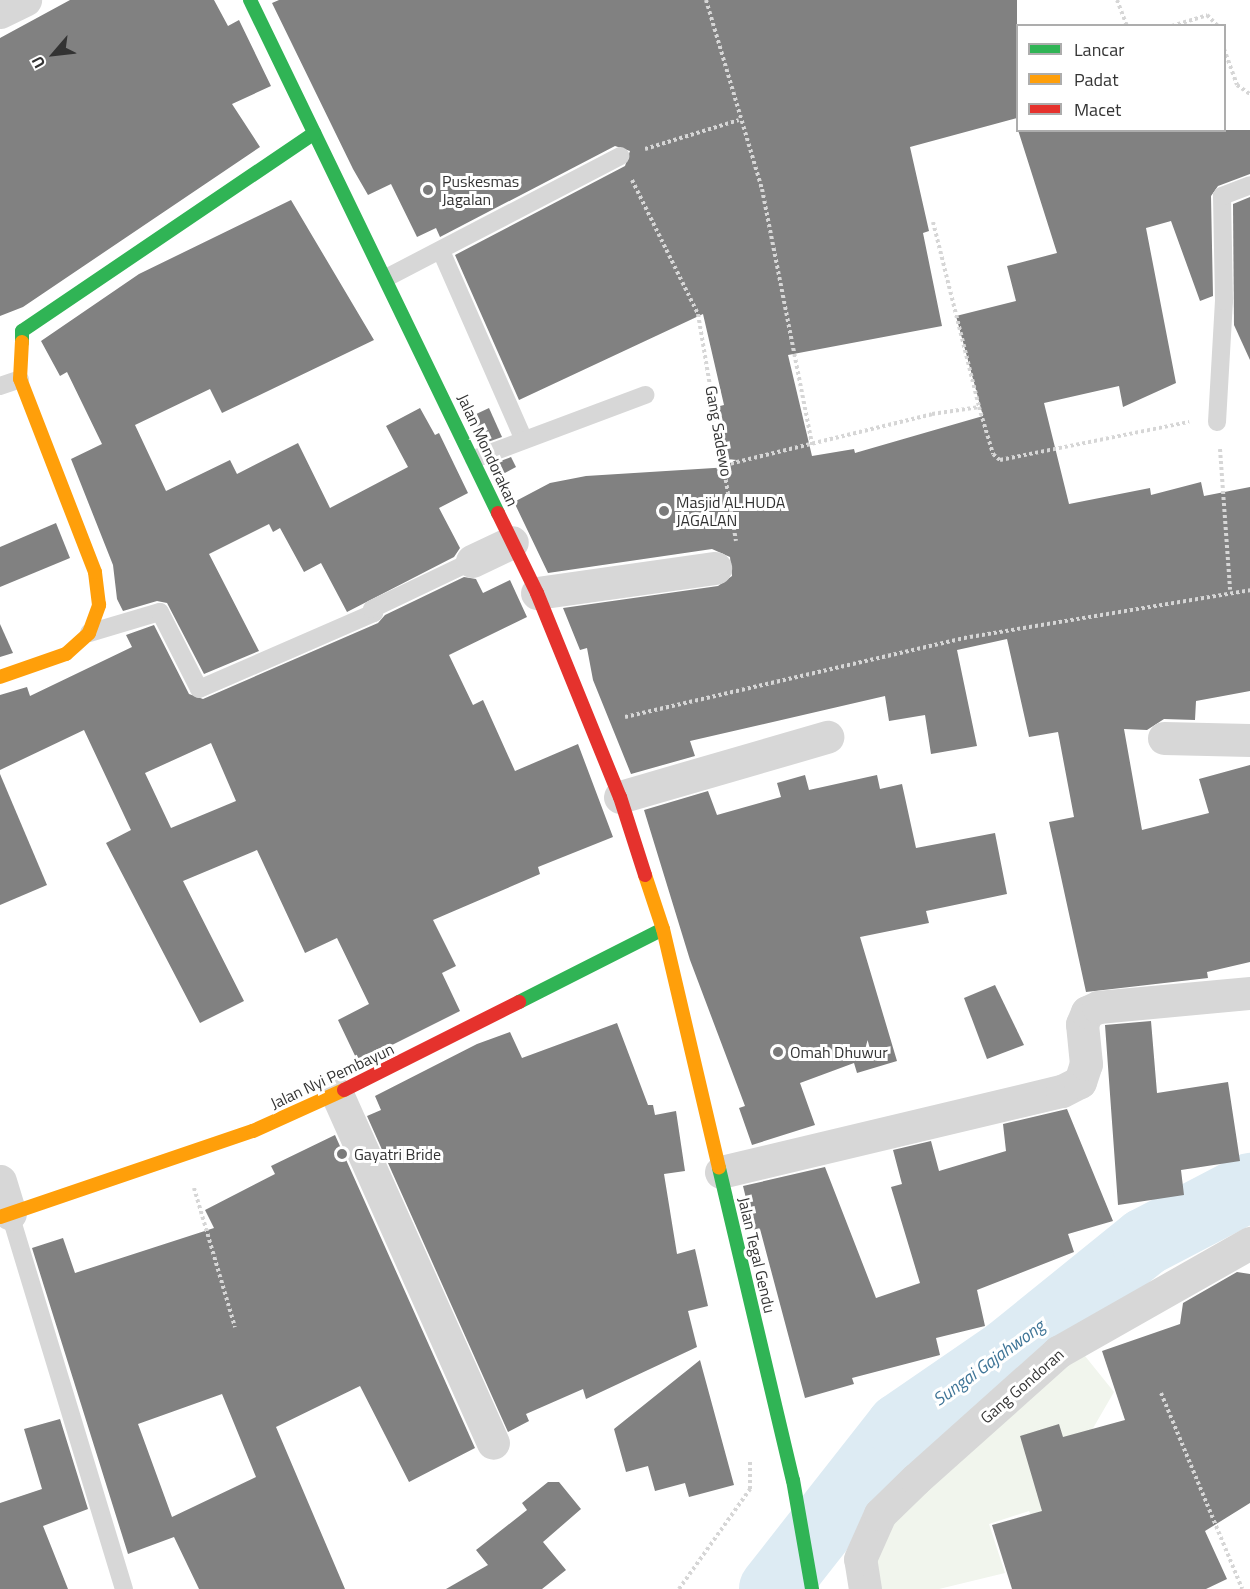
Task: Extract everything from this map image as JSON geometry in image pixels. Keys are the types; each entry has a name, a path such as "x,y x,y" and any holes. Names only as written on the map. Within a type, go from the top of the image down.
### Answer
{"street":[{"path":"0,12 25,0"},
{"name":"Jalan Mondorakan","path":"250,0 314,133 388,277 537,593 589,727 620,797 663,929"},
{"path":"0,677 66,654 89,633 99,605 95,572 20,379 20,334 27,326 164,238 314,133"},
{"path":"472,561 512,542"},
{"path":"537,593 715,568"},
{"path":"620,797 827,737"},
{"path":"1164,738 1250,740"},
{"name":"Jalan Nyi Pembayun","path":"5,1216 183,1153 253,1131 337,1094 663,929"},
{"name":"Jalan Tegal Gendu","path":"663,929 733,1169 812,1589"},
{"path":"733,1169 1062,1091 1080,1082 1086,1064 1082,1023 1087,1012 1098,1006 1250,993"},
{"path":"337,1094 493,1443"},
{"path":"0,1181 5,1216"},
{"name":"Gang Gondoran","path":"865,1589 860,1559 880,1514 925,1471 1058,1352 1250,1243"}],"lane":[{"path":"388,277 620,156"},
{"path":"1217,422 1224,301 1222,196 1250,185"},
{"path":"441,251 524,440"},
{"path":"0,386 20,379"},
{"path":"474,459 645,395"},
{"path":"89,633 160,612 199,689 374,613 372,609 472,561"},
{"path":"5,1216 124,1589"}],"path":[{"path":"706,0 766,207 812,445"},
{"path":"1117,0 1125,24"},
{"path":"1178,24 1207,15 1216,24"},
{"path":"1226,55 1237,85 1250,94"},
{"path":"620,156 739,120"},
{"name":"Gang Sadewo","path":"620,156 698,314 725,465 737,550 730,562 715,568"},
{"path":"933,222 993,454 1000,460 1214,417 1217,422 1230,590"},
{"path":"725,465 932,414 979,407"},
{"path":"589,727 909,650 1230,590 1250,590"},
{"path":"183,1153 235,1327"},
{"path":"1161,1394 1240,1588"},
{"path":"679,1589 750,1489 750,1455"}],"shaded area":[{"path":"1081,1351 1114,1392 1092,1430 1059,1578 1029,1511 989,1524 1005,1573 939,1589 857,1589 894,1504"}],"building":[{"path":"70,0 214,0 228,26 239,20 271,86 232,104 260,147 23,307 0,316 0,38"},
{"path":"279,0 1017,0 1016,118 910,147 929,231 923,233 942,326 788,355 812,456 854,449 855,453 983,416 956,316 1016,301 1007,266 1057,253 1019,132 1250,130 1250,174 1218,186 1211,196 1213,296 1200,301 1171,221 1146,228 1176,383 1123,407 1119,386 1044,403 1069,504 1150,488 1151,495 1201,482 1204,496 1250,487 1250,691 1196,701 1195,720 1164,719 1147,730 1124,729 1142,830 1209,813 1199,779 1250,765 1250,962 1207,972 1208,978 1086,992 1049,822 1074,817 1058,732 1029,737 1007,639 957,650 977,746 931,754 925,715 889,721 885,696 690,741 695,756 631,774 593,680 587,648 580,650 563,608 718,586 732,576 730,557 712,549 548,573 514,502 550,483 586,476 730,467 716,407 724,405 703,314 519,400 455,255 625,166 630,151 615,146 440,237 436,228 417,237 391,184 368,195 272,3"},
{"path":"1250,197 1250,360 1234,325 1233,204"},
{"path":"291,200 374,340 222,413 210,389 135,425 166,491 230,460 237,474 298,443 330,508 408,467 386,426 420,408 435,435 439,433 468,493 439,508 460,548 454,557 347,612 321,563 304,572 280,528 273,532 269,524 209,554 259,651 204,674 167,603 157,601 123,611 117,599 113,565 71,459 102,444 67,372 60,376 41,341 139,274"},
{"path":"489,408 502,437 485,443 472,416"},
{"path":"511,457 516,467 501,475 495,463"},
{"path":"56,523 70,558 0,587 0,547"},
{"path":"464,577 476,579 483,593 510,580 527,617 449,655 473,705 483,700 515,771 578,744 613,837 538,867 540,874 433,920 456,966 442,973 460,1011 358,1062 338,1020 369,1004 337,938 305,953 257,850 183,881 244,1001 200,1023 106,843 131,830 84,730 0,770 0,695 27,687 30,696 132,647 126,635 154,625 189,694 203,699 378,623 385,615","holes":["211,743 236,801 171,828 145,773"]},
{"path":"0,624 13,653 0,657"},
{"path":"0,774 47,885 0,905"},
{"path":"805,775 809,790 877,775 880,789 902,784 916,848 995,833 1007,894 926,911 929,923 860,937 897,1061 857,1073 854,1063 800,1083 815,1125 752,1145 739,1108 745,1106 690,960 644,810 708,791 717,815 781,797 777,783"},
{"path":"995,985 1024,1045 987,1059 964,998"},
{"path":"1151,1021 1157,1093 1228,1082 1240,1161 1181,1170 1184,1195 1118,1205 1105,1025"},
{"path":"617,1023 648,1105 653,1105 655,1115 676,1111 685,1171 664,1174 677,1254 695,1249 708,1306 688,1311 697,1347 586,1399 583,1389 526,1414 529,1421 508,1432 367,1116 381,1110 375,1096 477,1044 510,1032 522,1058"},
{"path":"1067,1109 1113,1221 1068,1234 1074,1252 977,1290 985,1326 936,1338 940,1355 852,1378 854,1384 805,1398 760,1229 754,1231 743,1186 825,1167 876,1298 920,1283 891,1187 902,1184 893,1150 931,1141 939,1171 1006,1151 1003,1124"},
{"path":"335,1135 475,1448 409,1482 360,1386 276,1427 345,1589 199,1589 174,1537 128,1554 32,1248 63,1238 75,1273 214,1228 205,1210 275,1174 271,1166","holes":["222,1394 256,1477 172,1517 138,1424"]},
{"path":"1237,1272 1250,1274 1250,1503 1205,1531 1227,1579 1206,1589 1012,1589 992,1525 1042,1511 1020,1436 1059,1424 1063,1437 1125,1420 1102,1351 1180,1324 1183,1303"},
{"path":"700,1360 734,1485 689,1497 685,1483 655,1491 648,1466 626,1472 614,1429"},
{"path":"60,1419 88,1509 43,1526 68,1589 0,1589 0,1503 42,1489 24,1429"},
{"path":"548,1482 559,1482 581,1509 543,1542 566,1570 542,1589 446,1589 488,1565 476,1550 527,1510 522,1503"}],"waterway":[{"name":"Sungai Gajahwong","path":"773,1589 900,1427 1009,1352 1145,1242 1250,1187"}],"traffic: fast":[{"path":"250,0 498,513"},
{"path":"22,342 22,331 314,133"},
{"path":"519,1002 663,929"},
{"path":"719,1168 793,1480 812,1589"}],"traffic: slow":[{"path":"0,677 66,654 89,633 99,605 95,572 20,379 22,342"},
{"path":"645,875 663,929 719,1168"},
{"path":"0,1217 253,1131 344,1090"}],"traffic: jam":[{"path":"498,513 537,593 620,797 645,875"},
{"path":"344,1090 519,1002"}],"place":[{"name":"Puskesmas Jagalan","path":"428,190"},
{"name":"Masjid AL.HUDA JAGALAN","path":"664,511"},
{"name":"Omah Dhuwur","path":"778,1052"},
{"name":"Gayatri Bride","path":"342,1154"}]}
